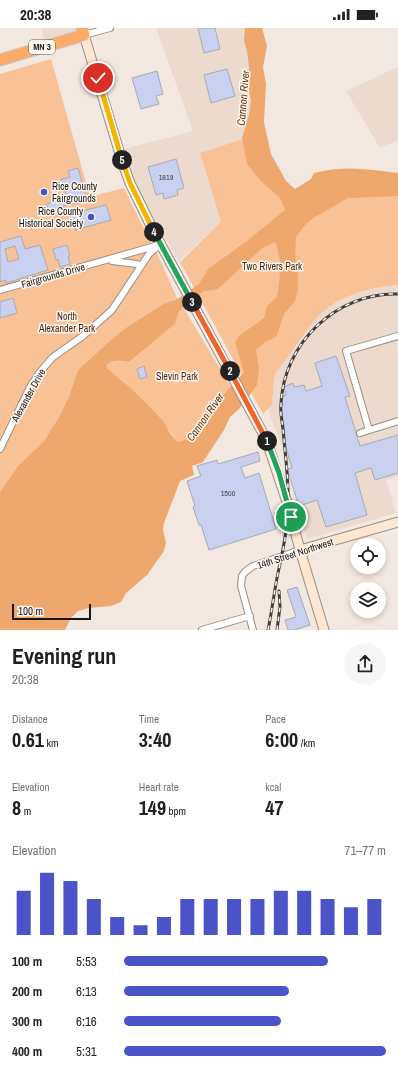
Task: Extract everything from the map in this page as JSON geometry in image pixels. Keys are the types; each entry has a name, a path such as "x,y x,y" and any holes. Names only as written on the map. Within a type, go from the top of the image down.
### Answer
{"highway":[{"name":"MN 3","path":"0,60 83,32"}],"street":[{"path":"110,28 83,32 126,174 144,213 254,414 273,455 324,630"},
{"name":"Fairgrounds Drive","path":"0,290 145,250 161,244"},
{"name":"Alexander Drive","path":"0,449 30,388 40,372 53,357 83,336 112,310 140,266 149,254 161,244"},
{"name":"Fairgrounds Drive","path":"106,260 137,264 140,266"},
{"path":"369,430 346,351 398,336"},
{"path":"360,433 398,421"},
{"name":"14th Street Northwest","path":"250,616 241,586 242,576 253,566 300,550 397,524"},
{"path":"202,630 250,616 253,630"}],"shaded area":[{"path":"41,28 85,28 86,31 46,44"},
{"path":"156,28 249,28 252,136 200,153 221,222 180,260 180,264 134,184 124,149 193,131"},
{"path":"398,67 398,140 380,148 346,91"},
{"path":"398,285 398,341 396,342 398,349 398,476 386,480 396,513 307,539 279,438 268,411 272,405 276,372 309,327 318,316 329,307 356,293 380,287"}],"green space":[{"name":"North Alexander Park","path":"51,59 90,197 124,188 156,251 177,298 165,303 127,327 78,370 68,399 44,441 18,466 0,492 0,74"},
{"name":"Two Rivers Park","path":"252,136 298,203 398,181 398,285 380,287 356,293 338,301 318,316 276,372 272,405 263,414 180,262 221,222 200,153"},
{"name":"Slevin Park","path":"184,306 186,312 231,387 202,418 188,439 178,442 174,440 172,434 121,379 107,368 107,365 114,361 129,362 175,324 179,312"}],"water":[{"name":"Cannon River","path":"245,28 262,28 267,46 263,67 266,84 264,122 271,154 286,181 295,189 311,179 314,173 346,168 398,173 398,196 348,198 313,218 305,225 296,237 295,254 298,289 295,301 284,314 276,337 265,342 256,350 259,368 257,385 239,409 230,417 224,430 203,462 192,466 194,475 180,481 164,523 163,530 166,543 164,551 147,575 126,593 121,602 111,606 89,608 78,611 71,618 65,630 0,630 0,492 18,466 44,441 68,399 78,370 127,327 165,303 179,298 199,284 208,269 247,241 285,210 280,198 262,182 247,164 242,138 249,115 251,100 248,86 249,67 244,40","holes":["275,242 278,249 280,269 277,297 267,306 264,318 239,336 235,342 244,372 194,427 188,439 178,442 156,413 122,380 107,368 107,365 114,361 129,362 175,324 179,312 184,306 204,291 218,289 262,248"]}],"building":[{"path":"198,28 215,28 220,49 204,53"},
{"path":"227,69 235,96 211,103 204,75"},
{"path":"157,71 163,94 156,96 159,104 141,109 132,78"},
{"path":"176,159 184,188 177,190 178,195 164,199 163,193 156,195 148,167"},
{"path":"78,168 87,199 83,200 83,202 63,206 64,210 50,215 46,204 67,198 60,180 70,177 68,171"},
{"name":"Rice County Historical Society","path":"106,205 111,220 75,230 70,214"},
{"path":"21,236 25,249 40,245 48,270 6,283 6,280 0,282 0,242","holes":["15,246 19,259 8,262 5,249"]},
{"path":"67,245 70,256 68,256 70,264 60,267 53,249"},
{"path":"13,298 17,313 0,318 0,302"},
{"path":"336,356 350,396 345,397 360,446 398,435 398,473 375,480 371,468 355,473 367,515 326,527 317,500 299,506 287,469 292,468 286,448 280,398 286,395 284,387 293,383 294,387 304,385 306,391 322,386 315,363"},
{"path":"144,366 147,377 140,379 137,369"},
{"path":"258,452 260,461 241,467 245,478 259,473 276,529 209,550 201,525 199,525 193,507 195,506 187,481 201,476 197,466 217,460 218,464"},
{"path":"297,587 310,625 294,630 288,630 285,620 296,617 287,590"}],"railway":[{"path":"268,630 287,521 287,466 281,408 284,382 292,361 303,342 317,326 335,312 354,302 376,296 398,294"},
{"path":"277,630 280,607 279,591"}],"place":[{"name":"Rice County Fairgrounds","path":"44,192"},
{"name":"Rice County Historical Society","path":"91,217"}],"route":[{"path":"98,78 117,145 130,183 153,230 260,425 275,461 291,517"}]}
